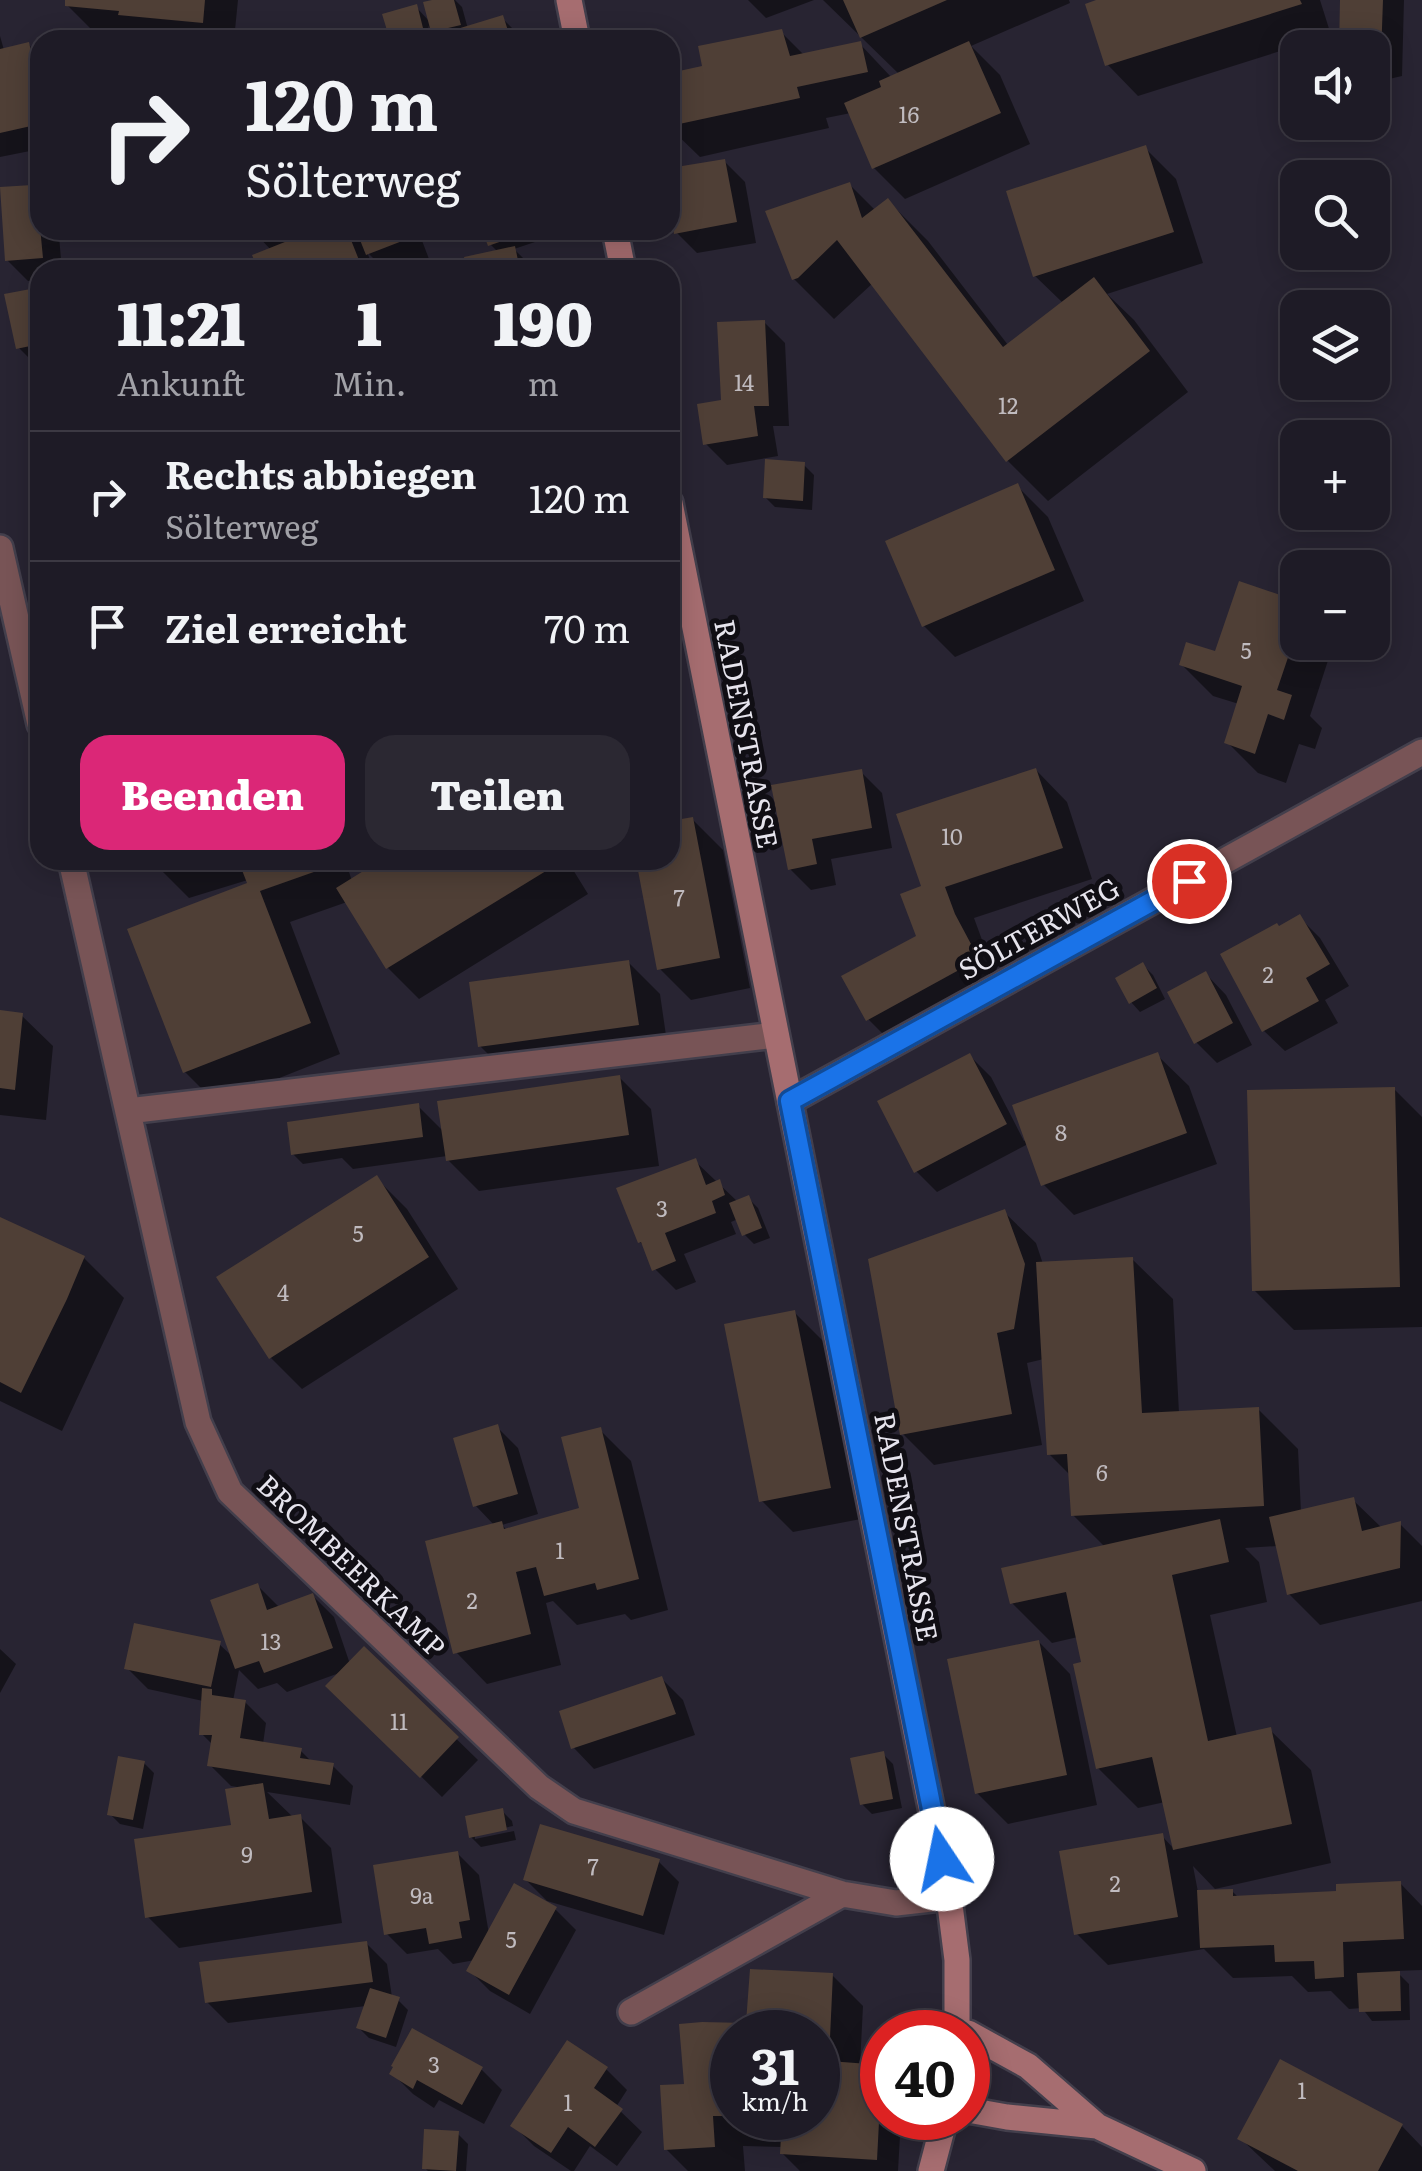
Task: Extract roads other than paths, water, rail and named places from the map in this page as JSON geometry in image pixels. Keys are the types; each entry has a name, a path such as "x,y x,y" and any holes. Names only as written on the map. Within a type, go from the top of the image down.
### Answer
{"street":[{"path":"569,0 575,30"},
{"path":"0,548 30,680"},
{"name":"RADENSTRASSE","path":"680,554 949,1897 960,2010"},
{"name":"SÖLTERWEG","path":"790,1101 1422,752"},
{"name":"BROMBEERKAMP","path":"73,870 198,1422 230,1492 539,1787 574,1811 842,1894 896,1903 949,1897"},
{"path":"128,1111 776,1035"},
{"path":"631,2012 842,1894"},
{"path":"990,2046 1028,2066 1097,2126 1193,2171"},
{"path":"990,2114 1097,2126"},
{"path":"930,2171 939,2140"}]}
